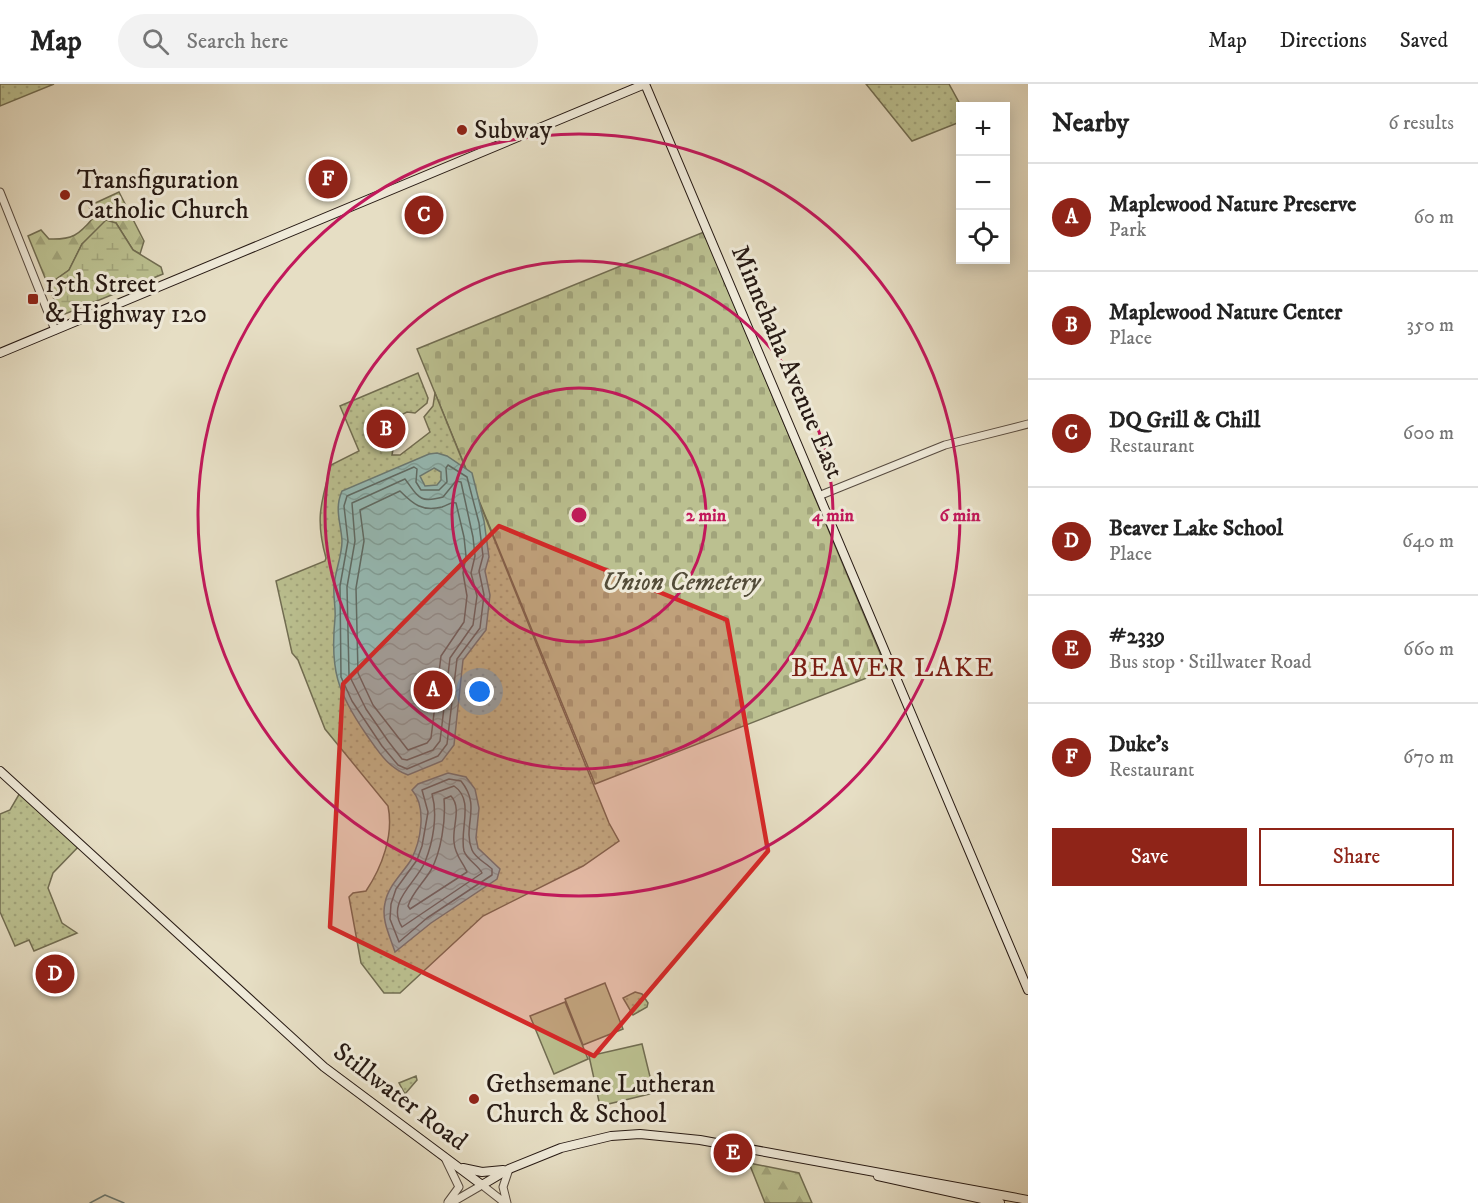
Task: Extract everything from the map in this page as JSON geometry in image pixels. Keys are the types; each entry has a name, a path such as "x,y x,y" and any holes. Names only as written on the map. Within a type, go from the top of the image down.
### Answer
{"main road":[{"path":"0,352 645,84"},
{"name":"Minnehaha Avenue East","path":"645,84 821,495 1028,990"},
{"name":"Stillwater Road","path":"0,771 324,1067 482,1185"},
{"path":"482,1185 509,1169 582,1141 640,1134 700,1140 867,1172 999,1203"},
{"path":"454,1164 482,1172 509,1169"},
{"path":"867,1172 884,1172 1028,1200"}],"street":[{"path":"0,192 55,330"},
{"path":"821,495 945,445 1028,424"},
{"path":"443,1156 453,1171 459,1187 449,1203"},
{"path":"506,1203 503,1186 509,1169"},
{"path":"449,1203 482,1185 506,1203"}],"highlighted area":[{"path":"499,526 727,620 768,851 594,1056 330,927 343,684"}],"green space":[{"path":"0,84 54,84 0,106"},
{"path":"866,84 949,84 959,102 956,102 956,124 912,141"},
{"path":"119,192 144,241 140,254 133,250 116,223 82,244 69,270 48,285 28,236 41,230 49,239 64,239 74,235 93,218 89,206"},
{"path":"106,220 116,223 133,250 161,267 163,274 65,314 59,311 48,285 69,270 82,244"},
{"name":"Union Cemetery","path":"704,232 887,670 595,784 417,349"},
{"path":"418,373 428,398 427,403 415,413 407,412 399,416 392,455 400,455 430,432 424,417 433,406 435,393 609,823 619,841 583,866 483,916 400,993 384,993 361,963 349,897 353,893 366,891 382,861 388,839 388,806 325,729 298,660 292,653 276,581 325,561 320,521 324,490 331,465 359,451 340,406"},
{"path":"21,791 81,844 53,873 48,888 62,923 77,933 34,951 29,940 15,946 0,912 0,814 10,810"},
{"path":"605,983 623,1029 583,1045 565,999"},
{"path":"635,992 642,994 648,1003 647,1007 633,1015 623,998"},
{"path":"565,1002 588,1059 554,1074 530,1016"},
{"path":"642,1044 654,1093 600,1106 589,1056"},
{"path":"416,1076 417,1080 405,1094 399,1083"},
{"path":"749,1163 799,1173 812,1203 765,1203"}],"water":[{"path":"437,453 447,456 472,473 484,521 489,557 485,571 490,595 486,630 463,660 454,745 442,761 408,775 389,763 375,747 348,705 338,679 334,652 334,590 342,547 338,504 342,491 429,454","holes":["434,468 441,472 441,480 437,485 425,486 420,476"]},
{"path":"448,773 466,777 475,789 479,808 476,838 478,848 500,869 497,879 431,923 395,952 387,928 384,909 389,891 415,852 420,834 420,805 412,790 418,784"}],"waterway":[{"path":"90,1203 105,1195 124,1203"}],"place":[{"name":"Subway","path":"462,130"},
{"name":"Duke's","path":"328,179"},
{"name":"Transfiguration Catholic Church","path":"65,195"},
{"name":"DQ Grill & Chill","path":"424,215"},
{"name":"15th Street & Highway 120","path":"33,299"},
{"name":"Maplewood Nature Center","path":"386,429"},
{"name":"Maplewood Nature Preserve","path":"433,690"},
{"name":"Beaver Lake School","path":"55,974"},
{"name":"Gethsemane Lutheran Church & School","path":"474,1099"},
{"name":"#2339","path":"733,1153"}],"district":[{"name":"BEAVER LAKE","path":"893,668"}]}
